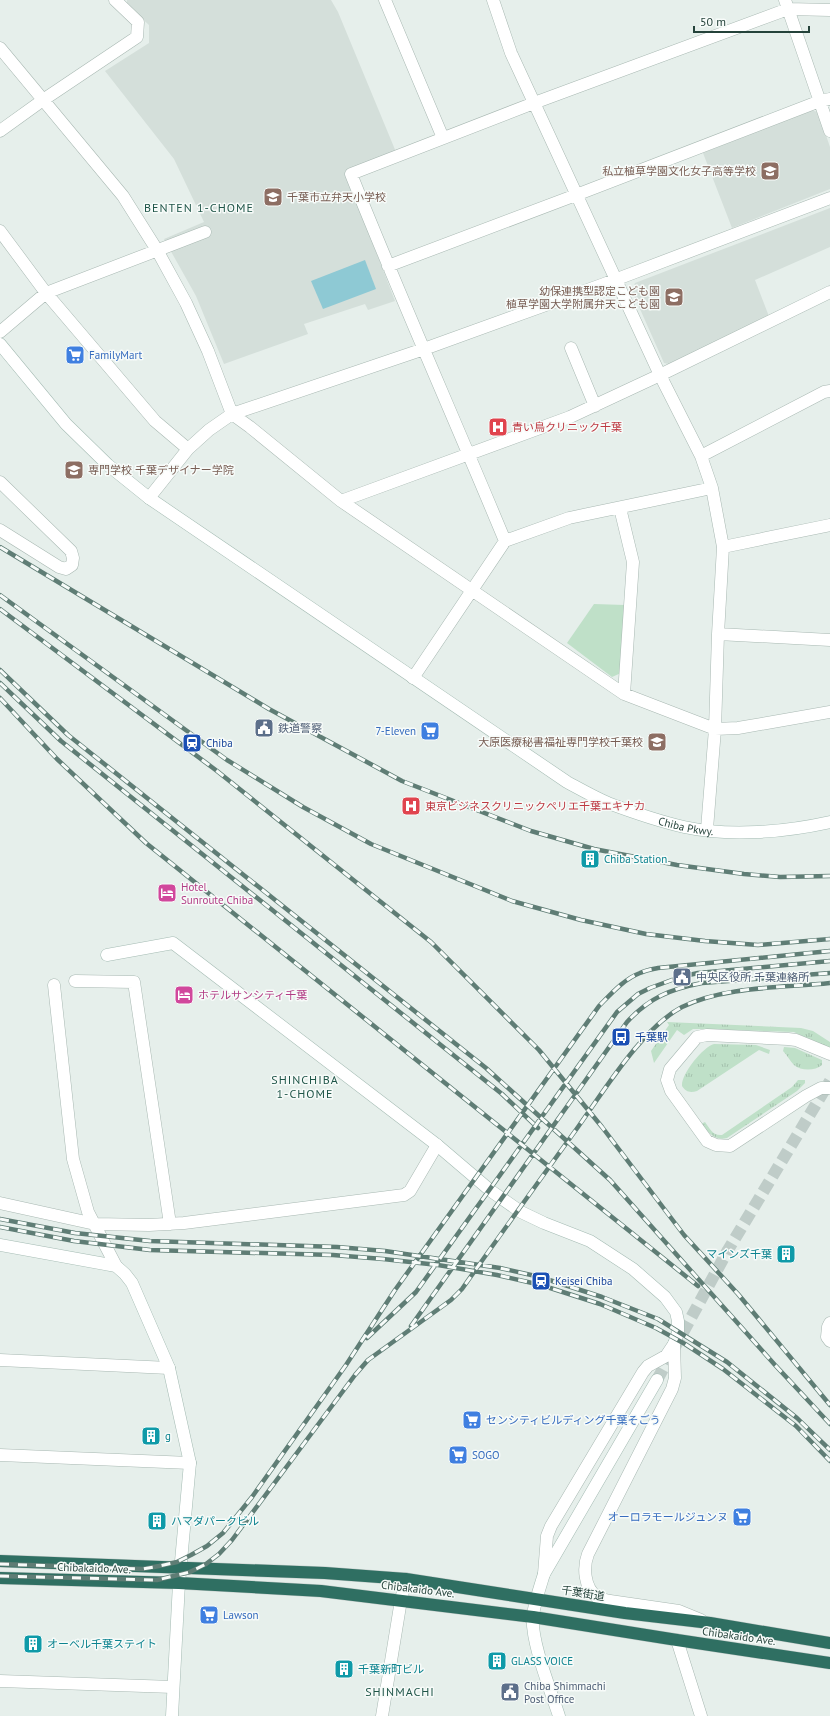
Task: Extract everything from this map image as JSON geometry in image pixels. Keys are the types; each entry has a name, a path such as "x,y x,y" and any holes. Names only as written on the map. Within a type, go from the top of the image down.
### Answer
{"highway":[{"name":"Chibakaido Ave.","path":"0,1561 325,1573 406,1580 536,1599"},
{"name":"Chibakaido Ave.","path":"0,1578 179,1583 321,1591 533,1617 830,1663"},
{"name":"千葉街道","path":"536,1599 625,1613 710,1623"},
{"name":"Chibakaido Ave.","path":"710,1623 830,1643"}],"street":[{"path":"0,131 43,100 137,37 138,22 115,0"},
{"path":"385,0 443,138"},
{"path":"493,0 511,53 660,376 701,456 712,488 723,547 715,729 707,829"},
{"path":"787,5 825,100 830,131"},
{"path":"505,541 350,174 787,5 830,10"},
{"path":"0,48 123,196 157,250 186,303 208,351 232,414 341,500 471,591 624,694 715,729 738,728 830,712"},
{"path":"388,266 825,100"},
{"path":"149,498 188,449 209,430 232,414 424,349 616,280 830,198"},
{"path":"0,231 46,293 155,421 188,449"},
{"path":"0,332 46,293 205,232"},
{"path":"341,500 469,455 570,417 660,376 830,292"},
{"name":"Chiba Pkwy.","path":"0,344 66,424 108,465 149,498 567,782 607,802 685,827 725,831 775,831 808,827 830,822"},
{"path":"571,348 594,406"},
{"path":"701,456 824,392 830,391"},
{"path":"0,482 71,551 73,558 72,565 66,569 59,567 0,530"},
{"path":"413,678 505,541 569,518 712,488"},
{"path":"620,508 632,562 624,694"},
{"path":"723,547 830,525"},
{"path":"718,634 830,640"},
{"path":"108,955 173,943 437,1145 486,1186 522,1212 544,1223 590,1241 633,1269 666,1297 676,1312 678,1321 678,1333 674,1344 666,1356 648,1366 643,1372 551,1526 547,1536 544,1574"},
{"path":"75,981 134,982 170,1224"},
{"path":"54,985 73,1159 88,1212 116,1266 132,1283 168,1368 190,1463 180,1568 172,1716"},
{"path":"827,1087 806,1096 730,1146 716,1145 708,1141 671,1091 667,1080 670,1069 697,1037 707,1035 796,1040 830,1054"},
{"path":"0,1203 94,1224 170,1224 404,1195 410,1192 437,1145"},
{"path":"0,1245 116,1266"},
{"path":"830,1323 827,1337 830,1341"},
{"path":"674,1344 676,1370 672,1389 588,1554 585,1561 585,1571 591,1589 599,1598 679,1611 710,1623"},
{"path":"0,1360 168,1368"},
{"path":"559,1716 537,1647 533,1617 536,1599 544,1574 657,1380"},
{"path":"0,1455 190,1463"},
{"path":"382,1716 401,1600 406,1580"},
{"path":"677,1640 701,1716"},
{"path":"0,1681 173,1687"}],"shaded area":[{"name":"千葉市立弁天小学校","path":"127,0 331,0 338,12 396,152 345,171 395,301 368,310 365,304 304,324 308,334 224,364 196,296 164,239 204,222 174,159 105,71 149,43 149,25 127,5"},
{"name":"私立植草学園文化女子高等学校","path":"810,110 818,112 830,147 830,189 732,228 703,153"},
{"path":"830,208 830,247 755,280 770,319 673,365 664,363 632,291 635,283"}],"green space":[{"path":"594,604 625,605 621,673 612,677 567,643"},
{"path":"667,1022 801,1028 813,1031 830,1042 830,1050 794,1032 693,1029 684,1035 677,1030 654,1063 651,1051 669,1025"},
{"path":"714,1044 756,1045 770,1050 769,1054 759,1050 697,1091 690,1092 685,1090 682,1086 689,1068 704,1050"},
{"path":"784,1047 795,1048 822,1060 822,1065 812,1069 797,1067 783,1051"},
{"path":"798,1080 805,1080 805,1083 797,1091 727,1138 723,1139 716,1137 701,1124 705,1122 714,1133 722,1135 792,1087"}],"water":[{"path":"365,260 376,289 323,309 311,281"}],"tunnel":[{"path":"657,1380 728,1250 830,1081"}],"railway":[{"path":"0,547 269,709 402,781 531,831 594,849 677,865 744,874 780,877 830,876"},
{"path":"0,595 227,760 303,807 371,844 512,901 581,920 646,934 758,945 830,939"},
{"path":"0,609 217,771 431,942 539,1050 602,1127 684,1235 738,1294 830,1405"},
{"path":"0,670 68,735 486,1068 610,1180 775,1365 830,1424"},
{"path":"0,683 61,741 502,1094 538,1128"},
{"path":"0,698 57,759 146,843 698,1286"},
{"path":"0,1564 143,1569 177,1562 207,1546 223,1533 252,1497 346,1365 395,1290 599,1006 613,992 634,976 645,971 658,968 830,951"},
{"path":"367,1338 416,1292 617,1012 638,994 680,977 698,973 830,961"},
{"path":"411,1326 627,1022 635,1014 661,996 690,985 830,973"},
{"path":"0,1576 157,1580 190,1572 206,1564 219,1554 232,1540 355,1375 368,1360 451,1300 462,1289 625,1061 653,1030 667,1017 682,1007 698,1000 716,995 735,991 830,983"},
{"path":"0,1219 75,1233 150,1241 337,1247 385,1251 500,1268 540,1277 602,1297 658,1319 727,1362 797,1418 830,1450"},
{"path":"0,1227 74,1241 150,1250 333,1255 383,1259 438,1265 497,1275 541,1285 600,1304 656,1328 685,1344 723,1369 796,1426 830,1461"}],"place":[{"name":"私立植草学園文化女子高等学校","path":"770,171"},
{"name":"千葉市立弁天小学校","path":"273,197"},
{"name":"幼保連携型認定こども園 植草学園大学附属弁天こども園","path":"674,297"},
{"name":"FamilyMart","path":"75,355"},
{"name":"青い鳥クリニック千葉","path":"498,427"},
{"name":"専門学校 千葉デザイナー学院","path":"74,470"},
{"name":"鉄道警察","path":"264,728"},
{"name":"7-Eleven","path":"430,731"},
{"name":"大原医療秘書福祉専門学校千葉校","path":"657,742"},
{"name":"Chiba","path":"192,743"},
{"name":"東京ビジネスクリニックペリエ千葉エキナカ","path":"411,806"},
{"name":"Chiba Station","path":"590,859"},
{"name":"Hotel Sunroute Chiba","path":"167,893"},
{"name":"中央区役所 千葉連絡所","path":"682,977"},
{"name":"ホテルサンシティ千葉","path":"184,995"},
{"name":"千葉駅","path":"621,1037"},
{"name":"マインズ千葉","path":"786,1254"},
{"name":"Keisei Chiba","path":"541,1281"},
{"name":"センシティビルディング千葉そごう","path":"472,1420"},
{"name":"g","path":"151,1436"},
{"name":"SOGO","path":"458,1455"},
{"name":"オーロラモールジュンヌ","path":"742,1517"},
{"name":"ハマダパークビル","path":"157,1521"},
{"name":"Lawson","path":"209,1615"},
{"name":"オーベル千葉ステイト","path":"33,1644"},
{"name":"GLASS VOICE","path":"497,1661"},
{"name":"千葉新町ビル","path":"344,1669"},
{"name":"Chiba Shimmachi Post Office","path":"510,1692"}],"district":[{"name":"BENTEN 1-CHOME","path":"199,207"},
{"name":"SHINCHIBA 1-CHOME","path":"305,1086"},
{"name":"SHINMACHI","path":"400,1691"}]}
